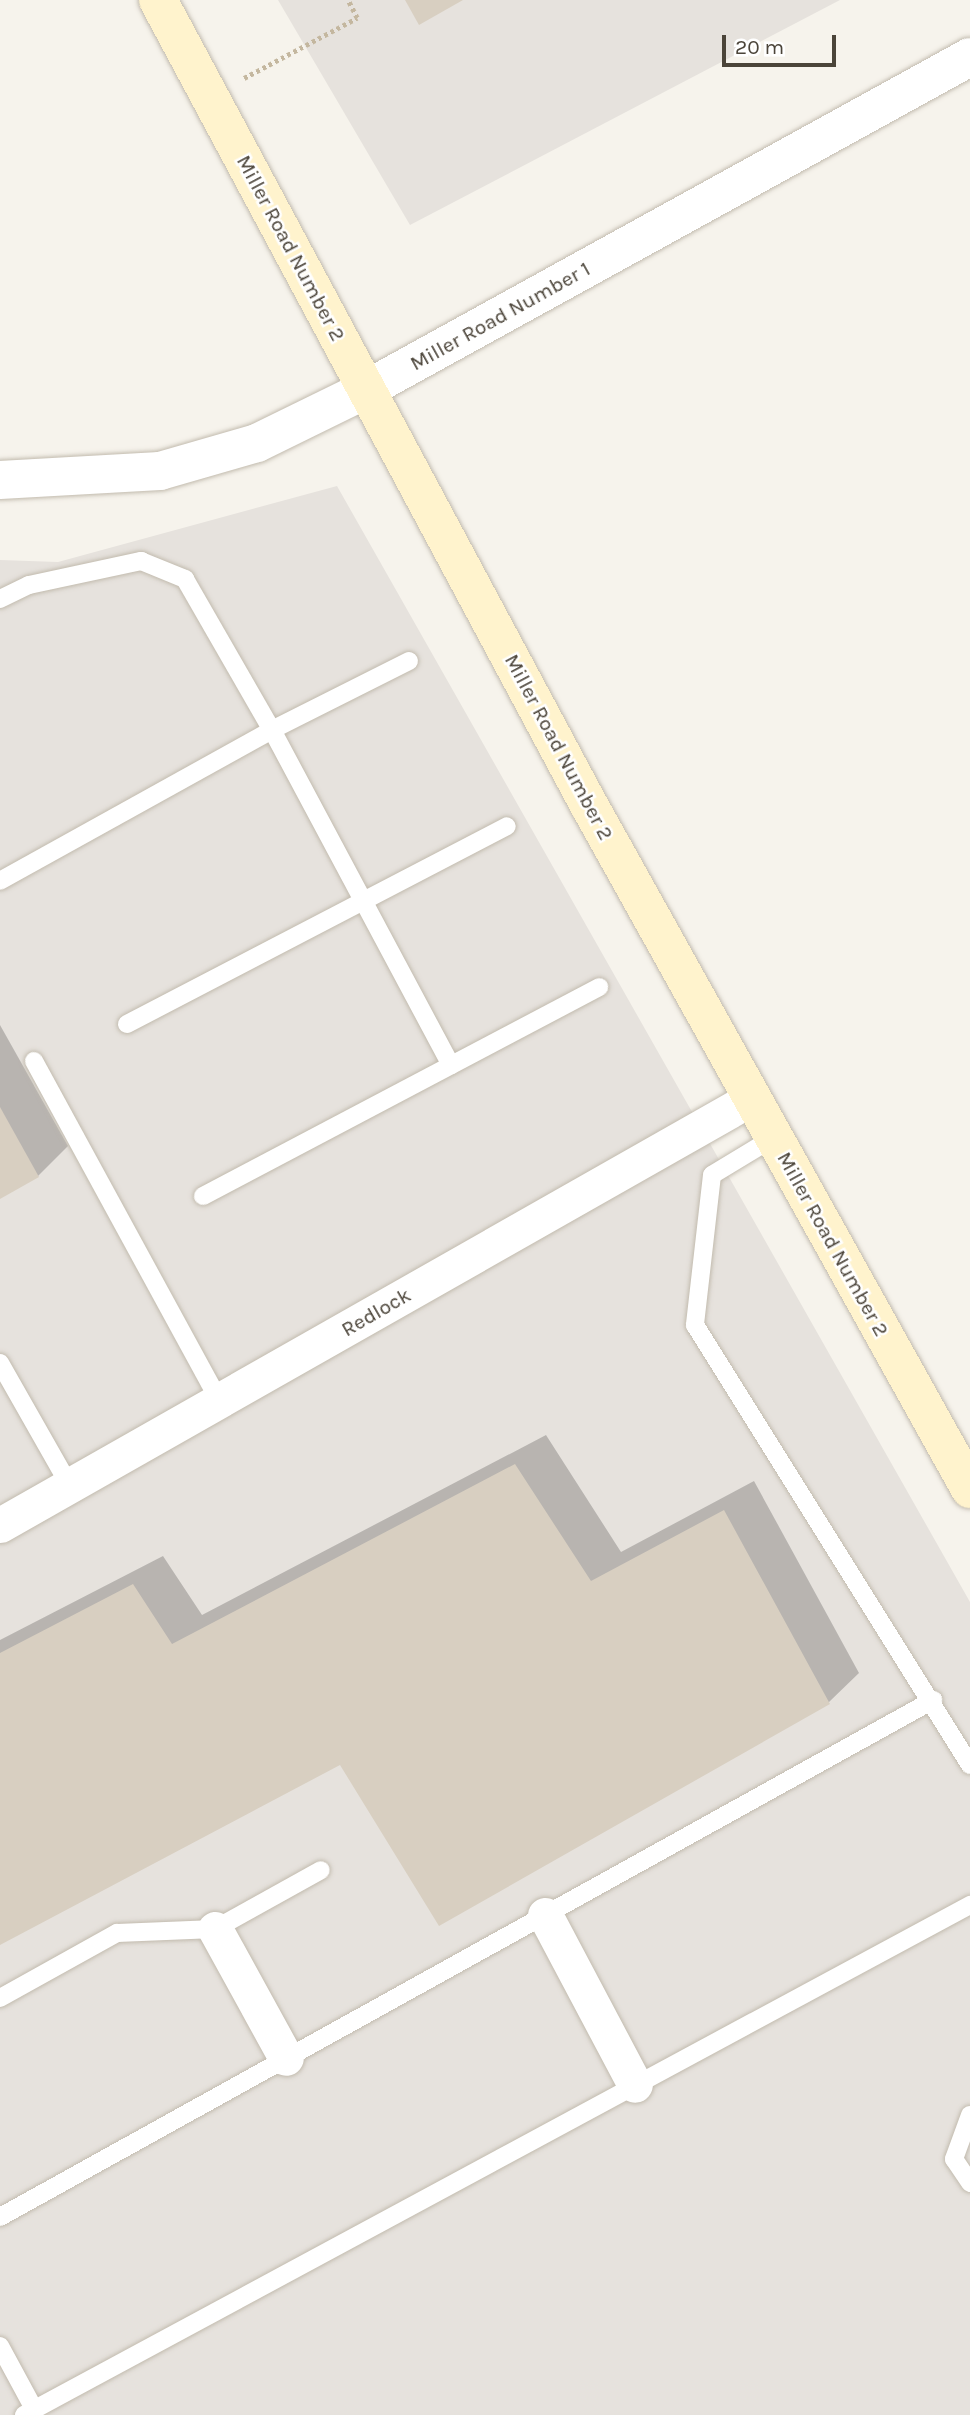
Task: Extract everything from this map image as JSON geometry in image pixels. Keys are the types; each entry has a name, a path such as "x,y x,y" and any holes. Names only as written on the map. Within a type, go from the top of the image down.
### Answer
{"main road":[{"name":"Miller Road Number 2","path":"158,0 773,1138 970,1489"}],"street":[{"name":"Miller Road Number 1","path":"0,481 90,478 160,471 214,458 257,443 367,389 970,57"},
{"name":"Redlock","path":"0,1525 752,1098"},
{"path":"545,1915 635,2085"},
{"path":"215,1929 286,2058"}],"lane":[{"path":"0,599 29,585 141,561 184,579 272,730 452,1065"},
{"path":"0,881 272,730 409,662"},
{"path":"127,1024 508,826"},
{"path":"203,1196 599,987"},
{"path":"34,1061 219,1401"},
{"path":"773,1138 712,1175 695,1325 933,1700 970,1765"},
{"path":"0,1363 69,1486"},
{"path":"0,2217 933,1700"},
{"path":"0,1998 117,1933 215,1929 321,1870"},
{"path":"0,2346 29,2412 970,1905"},
{"path":"970,2115 954,2159 970,2183"}],"path":[{"path":"210,96 357,18 348,0"}],"shaded area":[{"path":"278,0 840,0 410,225"},
{"path":"337,486 970,1602 970,2415 0,2415 0,560 58,562"}],"building":[{"path":"405,0 463,0 419,25"},
{"path":"0,1107 39,1177 0,1199"},
{"path":"515,1464 591,1581 724,1510 830,1704 439,1926 340,1765 0,1945 0,1653 133,1584 172,1644"}]}
